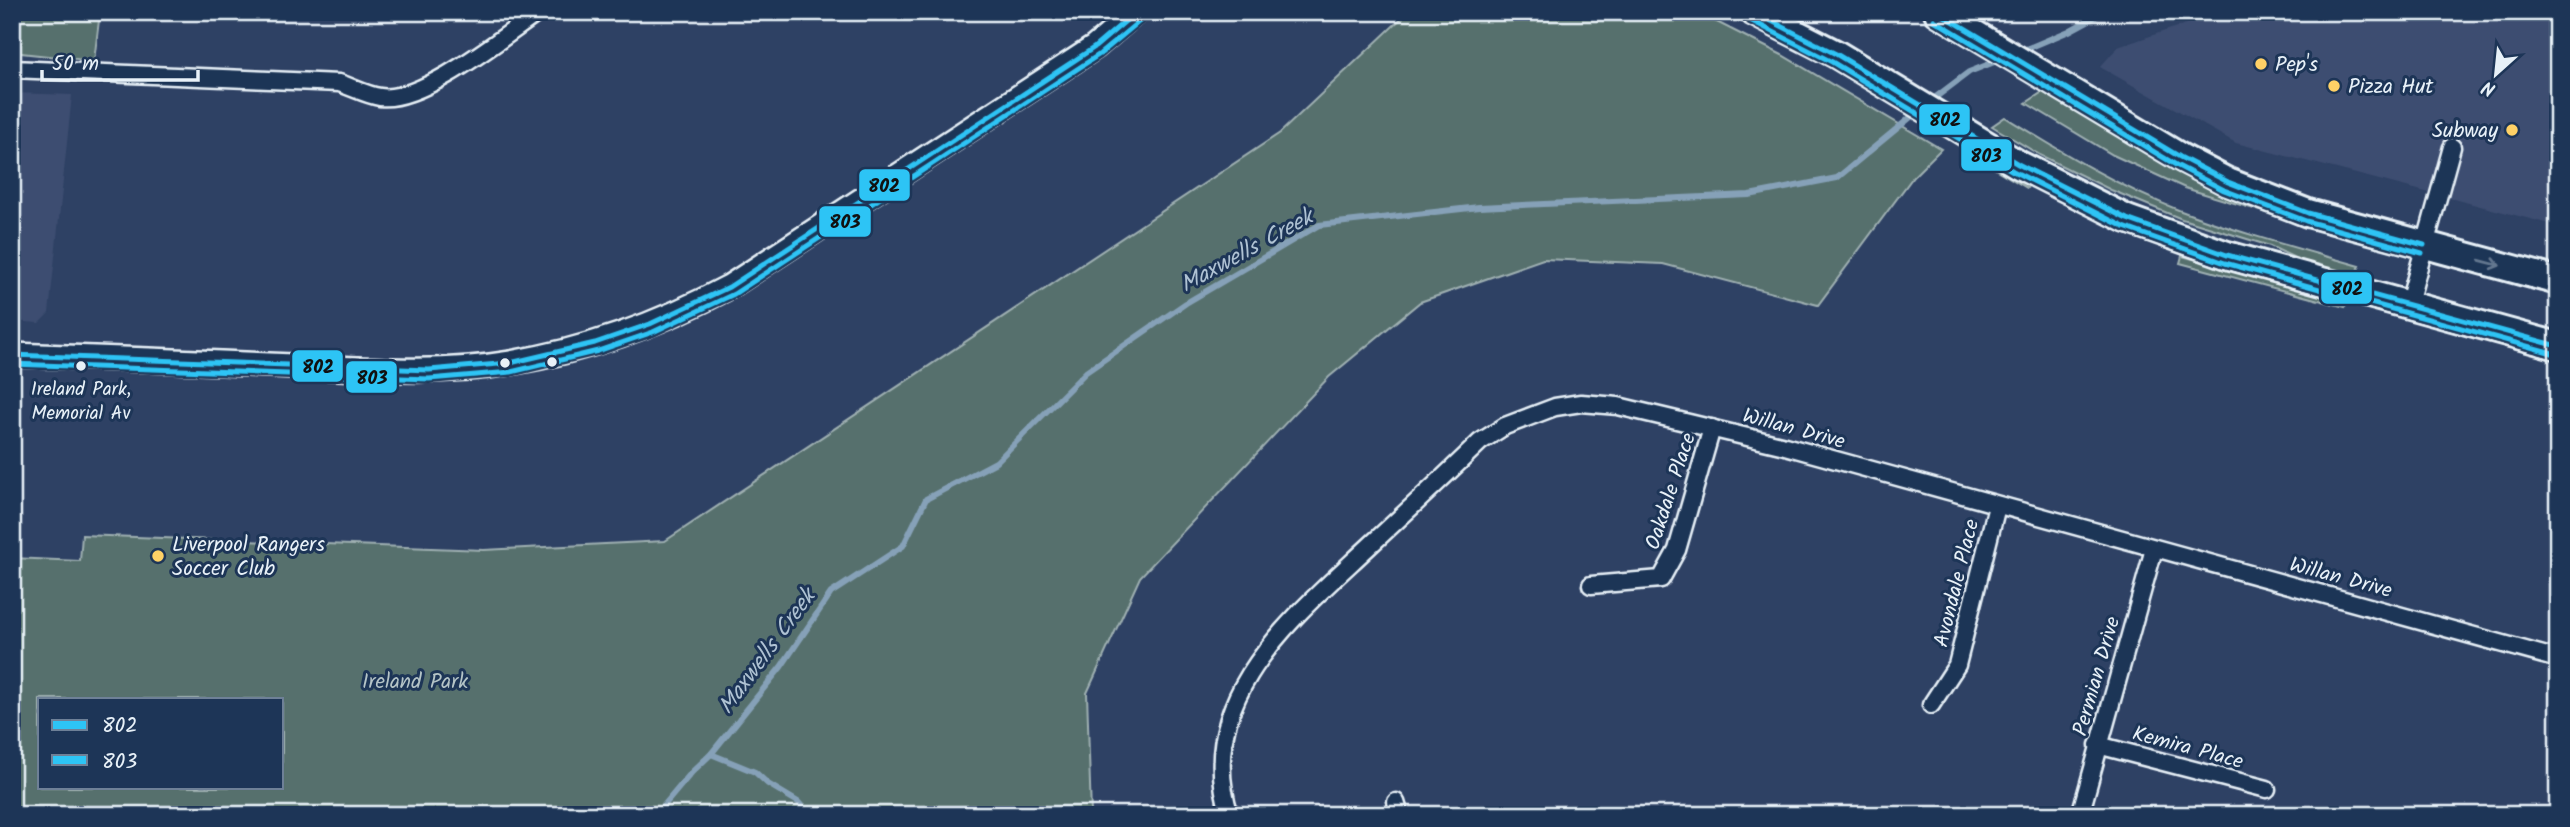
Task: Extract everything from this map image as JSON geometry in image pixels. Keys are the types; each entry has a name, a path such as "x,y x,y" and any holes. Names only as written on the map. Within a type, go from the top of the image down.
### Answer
{"main road":[{"path":"1754,12 1792,21 1871,75 2018,164 2096,205 2157,232 2227,255 2558,346"},
{"path":"1945,16 2179,157 2228,182 2308,213 2558,281"}],"street":[{"path":"12,69 339,83 381,98 421,90 452,72 538,12"},
{"path":"12,355 416,370 507,364 594,344 652,325 729,287 1095,47 1136,12"},
{"path":"2409,303 2452,147"},
{"name":"Willan Drive","path":"1230,815 1225,800 1222,763 1226,728 1240,691 1256,663 1280,632 1322,589 1480,442 1504,426 1529,415 1581,403 1618,407 1785,446 2558,659"},
{"name":"Oakdale Place","path":"1591,584 1661,579 1677,550 1712,428"},
{"name":"Avondale Place","path":"1931,705 1957,665 1997,506"},
{"name":"Permian Drive","path":"2080,815 2154,549"},
{"name":"Kemira Place","path":"2098,745 2267,789"}],"shaded area":[{"path":"2221,12 2558,12 2558,226 2236,143 2100,67 2118,47"},
{"path":"12,93 72,95 49,313 39,323 12,321"}],"green space":[{"path":"12,12 100,12 94,61 12,52"},
{"name":"Ireland Park","path":"1408,12 1697,12 1782,55 1941,149 1913,177 1818,305 1663,264 1543,259 1420,302 1329,377 1140,577 1087,693 1091,815 12,815 12,558 80,561 82,535 484,550 665,541 1280,133"},
{"path":"2047,89 2344,231 2343,236 2185,188 2113,155 2026,103"},
{"path":"2005,117 2091,168 2158,202 2225,226 2360,266 2354,278 2318,269 2270,246 2182,219 2111,190 2040,155 1992,126"},
{"path":"1979,156 2029,184 2027,188 1985,163 1977,168 1971,161"},
{"path":"2182,256 2347,300 2345,307 2180,263"}],"waterway":[{"name":"Maxwells Creek","path":"2019,52 2069,31 2104,12"},
{"name":"Maxwells Creek","path":"1928,103 1969,72 2002,59"},
{"name":"Maxwells Creek","path":"656,815 711,754 781,667 831,593 903,546 926,499 996,462 1086,372 1186,303 1319,225 1479,207 1749,195 1837,178 1917,112"},
{"path":"711,754 755,772 768,784 798,802 810,815"}],"transit line":[{"name":"802","path":"12,355 429,370 510,363 595,343 650,324 729,287 1095,47 1136,12"},
{"name":"802","path":"1754,12 1836,54 2018,164 2127,219 2227,255 2558,346"},
{"name":"802","path":"1938,12 2180,157 2228,182 2308,213 2424,245"},
{"name":"803","path":"12,364 429,379 511,372 598,351 653,332 734,294 1100,54 1142,19"},
{"name":"803","path":"1750,20 1832,62 2013,171 2124,227 2225,263 2556,354"},
{"name":"803","path":"1934,20 2176,165 2224,190 2306,221 2422,253"}],"place":[{"name":"Pep's","path":"2261,64"},
{"name":"Pizza Hut","path":"2334,86"},
{"name":"Subway","path":"2512,130"},
{"name":"Ireland Park, Memorial Av","path":"81,366"},
{"name":"Liverpool Rangers Soccer Club","path":"158,556"}]}
